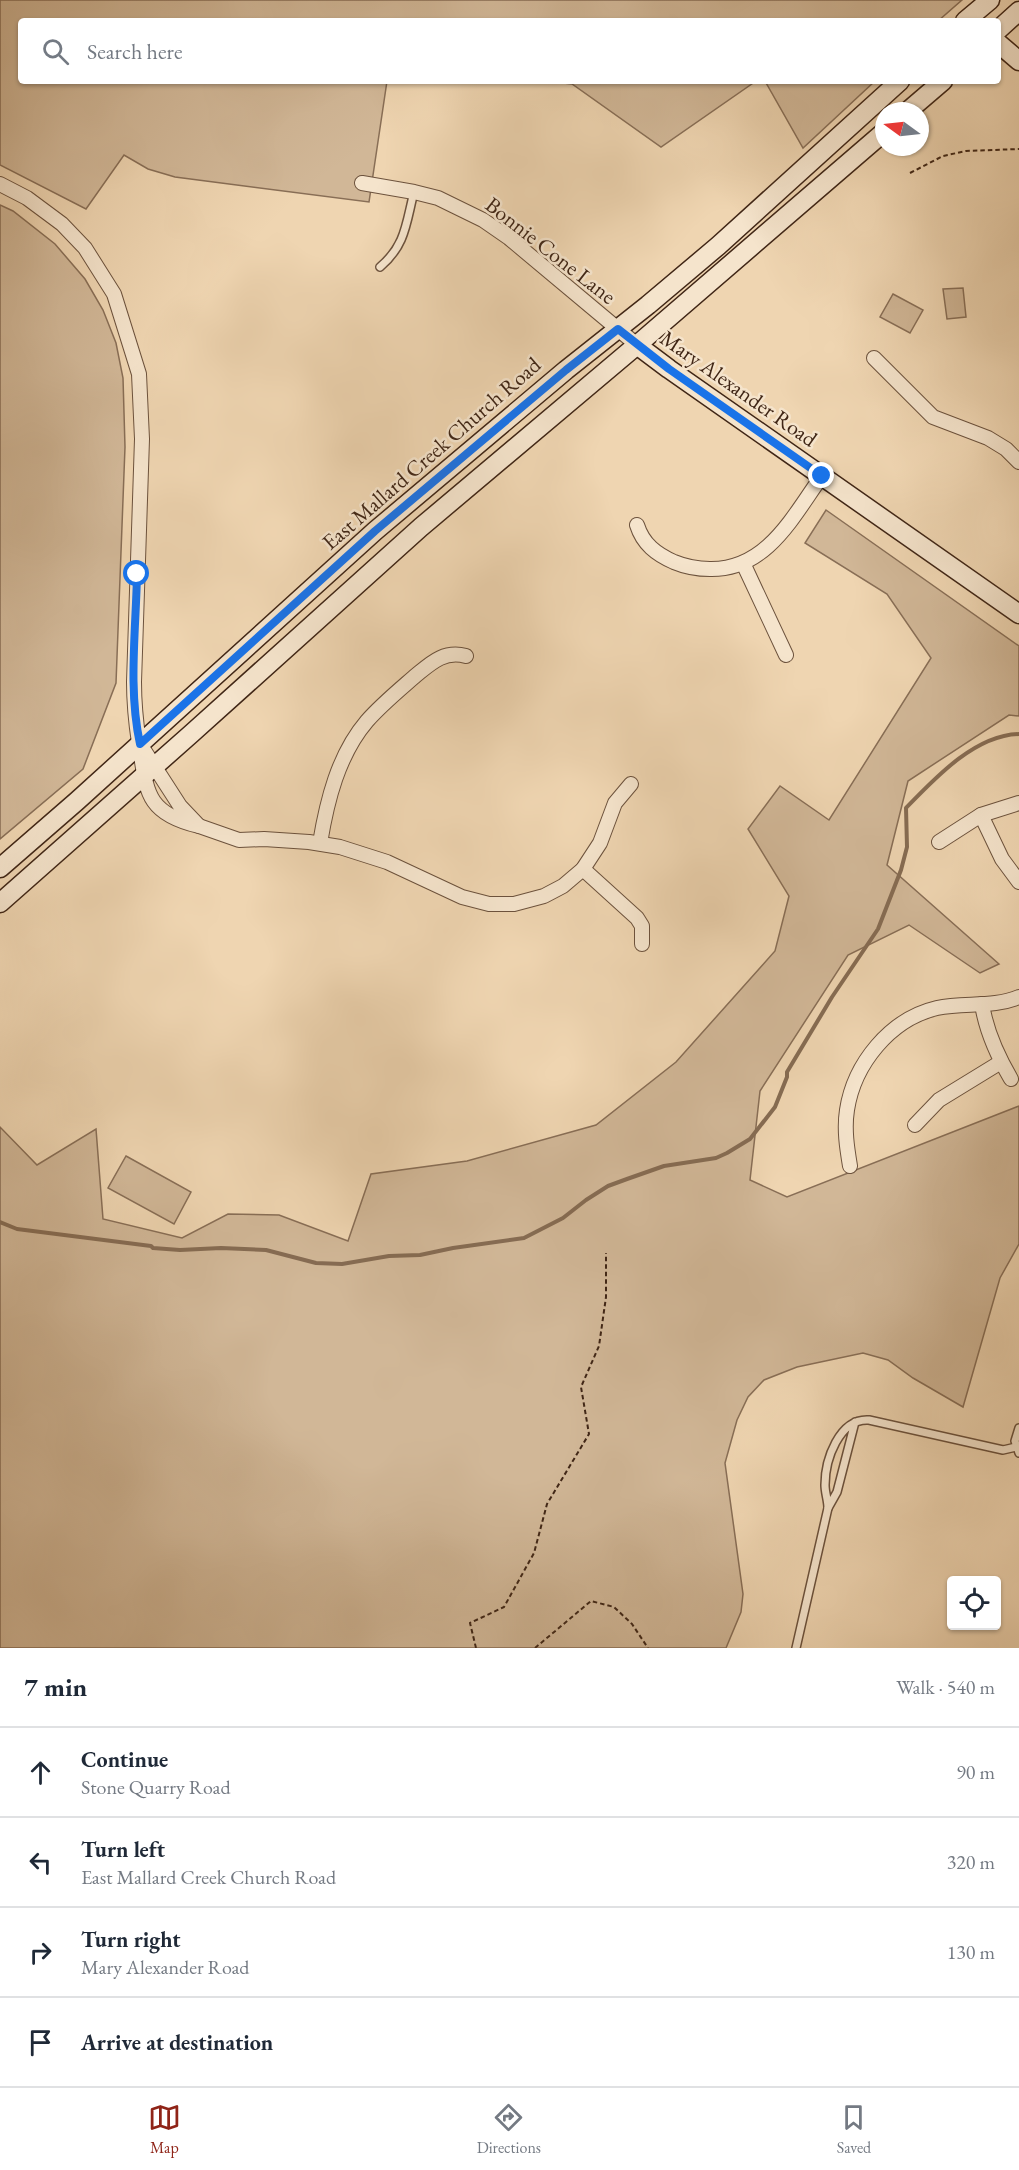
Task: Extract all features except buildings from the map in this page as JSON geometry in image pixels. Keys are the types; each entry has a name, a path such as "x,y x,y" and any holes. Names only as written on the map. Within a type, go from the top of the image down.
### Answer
{"main road":[{"path":"971,18 990,0"},
{"path":"1001,27 1019,11"},
{"path":"1001,46 1019,61"},
{"name":"East Mallard Creek Church Road","path":"0,868 375,531 727,238 897,84"},
{"path":"918,102 940,84"},
{"path":"0,903 421,527 638,345 875,140"},
{"name":"Mary Alexander Road","path":"638,345 1019,614"}],"street":[{"name":"Bonnie Cone Lane","path":"362,183 414,192 452,203 483,220 509,238 638,345"},
{"path":"0,184 27,198 62,224 85,248 114,294 139,374 142,439 135,712 140,744 149,771 199,826"},
{"path":"874,358 933,417 988,438 1006,448 1019,462"},
{"path":"637,525 645,543 663,557 680,565 699,569 717,569 743,563 759,555 772,544 822,476"},
{"path":"743,563 786,655"},
{"path":"320,843 333,784 345,755 366,722 384,703 434,661 449,654 466,656"},
{"path":"149,771 147,791 155,804 175,819 239,840 264,839 320,843 354,850 387,862 462,897 489,904 514,904 544,896 562,886 583,869 600,843 615,803 631,784"},
{"path":"939,842 981,815 1019,803"},
{"path":"981,815 1002,859 1019,882"},
{"path":"583,869 637,918 642,926 642,944"},
{"path":"850,1166 846,1139 847,1108 856,1079 880,1042 896,1028 937,1008 1001,1003 1019,997"},
{"path":"982,1004 985,1025 1011,1079"},
{"path":"915,1125 939,1100 1001,1062"}],"lane":[{"path":"380,267 391,258 402,241 414,192"},
{"path":"828,1508 825,1481 831,1454 843,1431 861,1419 1003,1450 1017,1450 1015,1435 1019,1428"},
{"path":"796,1648 828,1508 837,1492 855,1422"}],"path":[{"path":"910,173 943,156 966,151 1019,149"},
{"path":"476,1648 470,1623 504,1607 534,1553 547,1504 589,1434 581,1387 599,1346 606,1297 606,1253"},
{"path":"535,1648 591,1601 614,1607 632,1624 648,1648"}],"shaded area":[{"path":"0,0 962,0 941,18 18,18 18,84 387,84 369,202 175,177 148,169 124,155 86,209 0,165"},
{"path":"572,84 752,84 661,147"},
{"path":"767,84 872,84 803,148"},
{"path":"0,205 13,211 55,244 85,279 103,310 116,343 123,378 125,447 116,683 83,769 0,839"},
{"path":"963,288 966,317 947,319 943,289"},
{"path":"893,294 923,310 910,333 880,317"},
{"path":"826,510 1019,646 1019,716 1009,715 908,781 887,865 999,964 980,973 909,925 848,955 760,1091 750,1180 787,1197 1019,1106 1019,1244 1000,1278 963,1407 913,1378 888,1360 863,1353 797,1367 764,1380 748,1397 737,1420 725,1463 743,1594 741,1612 726,1648 0,1648 0,1127 37,1165 96,1129 103,1219 182,1238 228,1214 279,1215 348,1241 371,1174 467,1161 596,1125 676,1062 775,951 789,896 748,829 780,786 829,820 931,658 887,594 805,543"},
{"path":"126,1156 191,1192 174,1224 108,1188"}],"waterway":[{"path":"0,1222 17,1229 153,1248 266,1250 316,1263 342,1264 389,1256 420,1255 524,1238 563,1218 608,1186 664,1166 716,1158 727,1153 750,1139 775,1107 787,1072 832,997 878,929 901,870 907,847 906,808 943,772 972,750 1003,736 1019,734"}],"route":[{"path":"137,574 134,682 137,733 140,744 375,531 618,329 669,369 822,476"}]}
